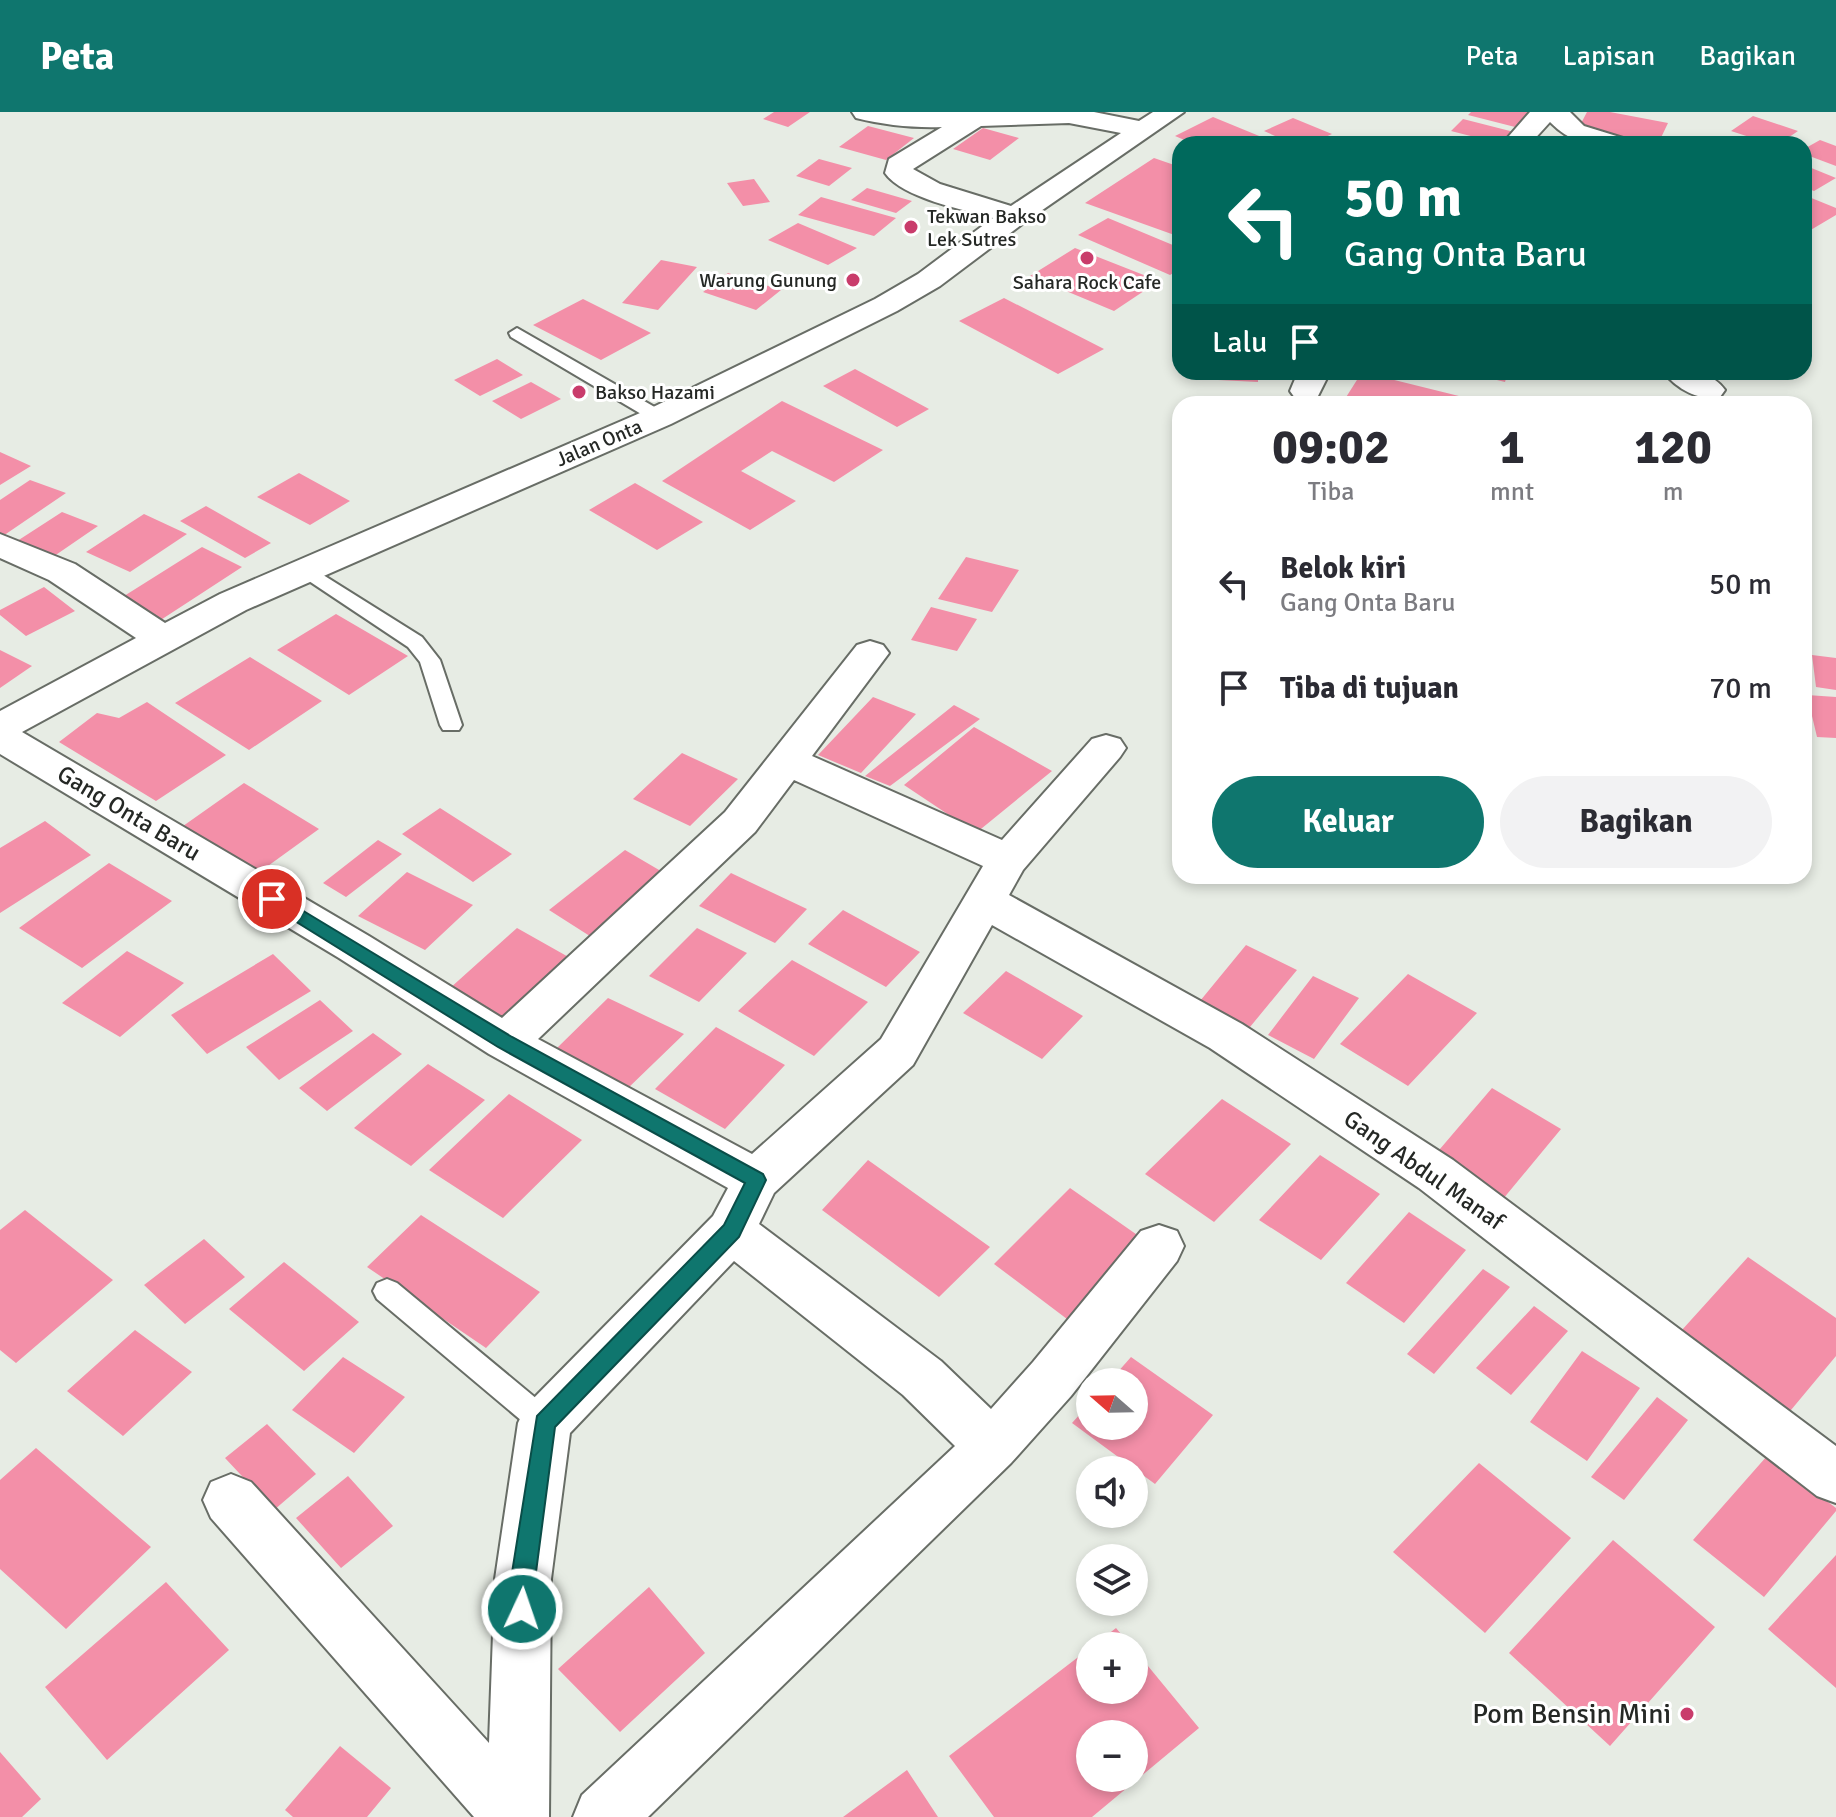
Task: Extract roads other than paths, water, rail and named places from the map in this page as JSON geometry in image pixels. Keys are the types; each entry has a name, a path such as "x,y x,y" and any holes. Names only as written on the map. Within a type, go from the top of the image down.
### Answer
{"street":[{"path":"1522,136 1544,112"},
{"path":"1555,112 1575,132 1588,136"},
{"path":"871,113 915,120 1069,115 1157,121"},
{"path":"979,116 899,165 899,173 930,190 1015,216"},
{"name":"Jalan Onta","path":"0,727 233,602 659,417 886,305 954,263 1015,216 1157,121"},
{"path":"1693,380 1709,390"},
{"path":"0,545 62,572 164,640"},
{"path":"505,1042 740,822 870,653"},
{"name":"Gang Onta Baru","path":"0,736 354,947 505,1042 756,1180"},
{"path":"517,1817 523,1579 545,1423 731,1231 756,1180 897,1052 997,880 1106,748"},
{"name":"Gang Abdul Manaf","path":"786,760 997,880 1436,1174 1836,1478"},
{"path":"731,1231 922,1378 992,1446"},
{"path":"604,1817 992,1446 1052,1379 1159,1246"},
{"path":"231,1500 517,1817"}],"lane":[{"path":"517,333 659,417"},
{"path":"304,569 415,642 430,660 451,725"},
{"path":"387,1291 545,1423"}],"place":[{"name":"Tekwan Bakso Lek Sutres","path":"911,227"},
{"name":"Sahara Rock Cafe","path":"1087,258"},
{"name":"Warung Gunung","path":"853,280"},
{"name":"Bakso Hazami","path":"579,392"},
{"name":"Pom Bensin Mini","path":"1687,1714"}]}
